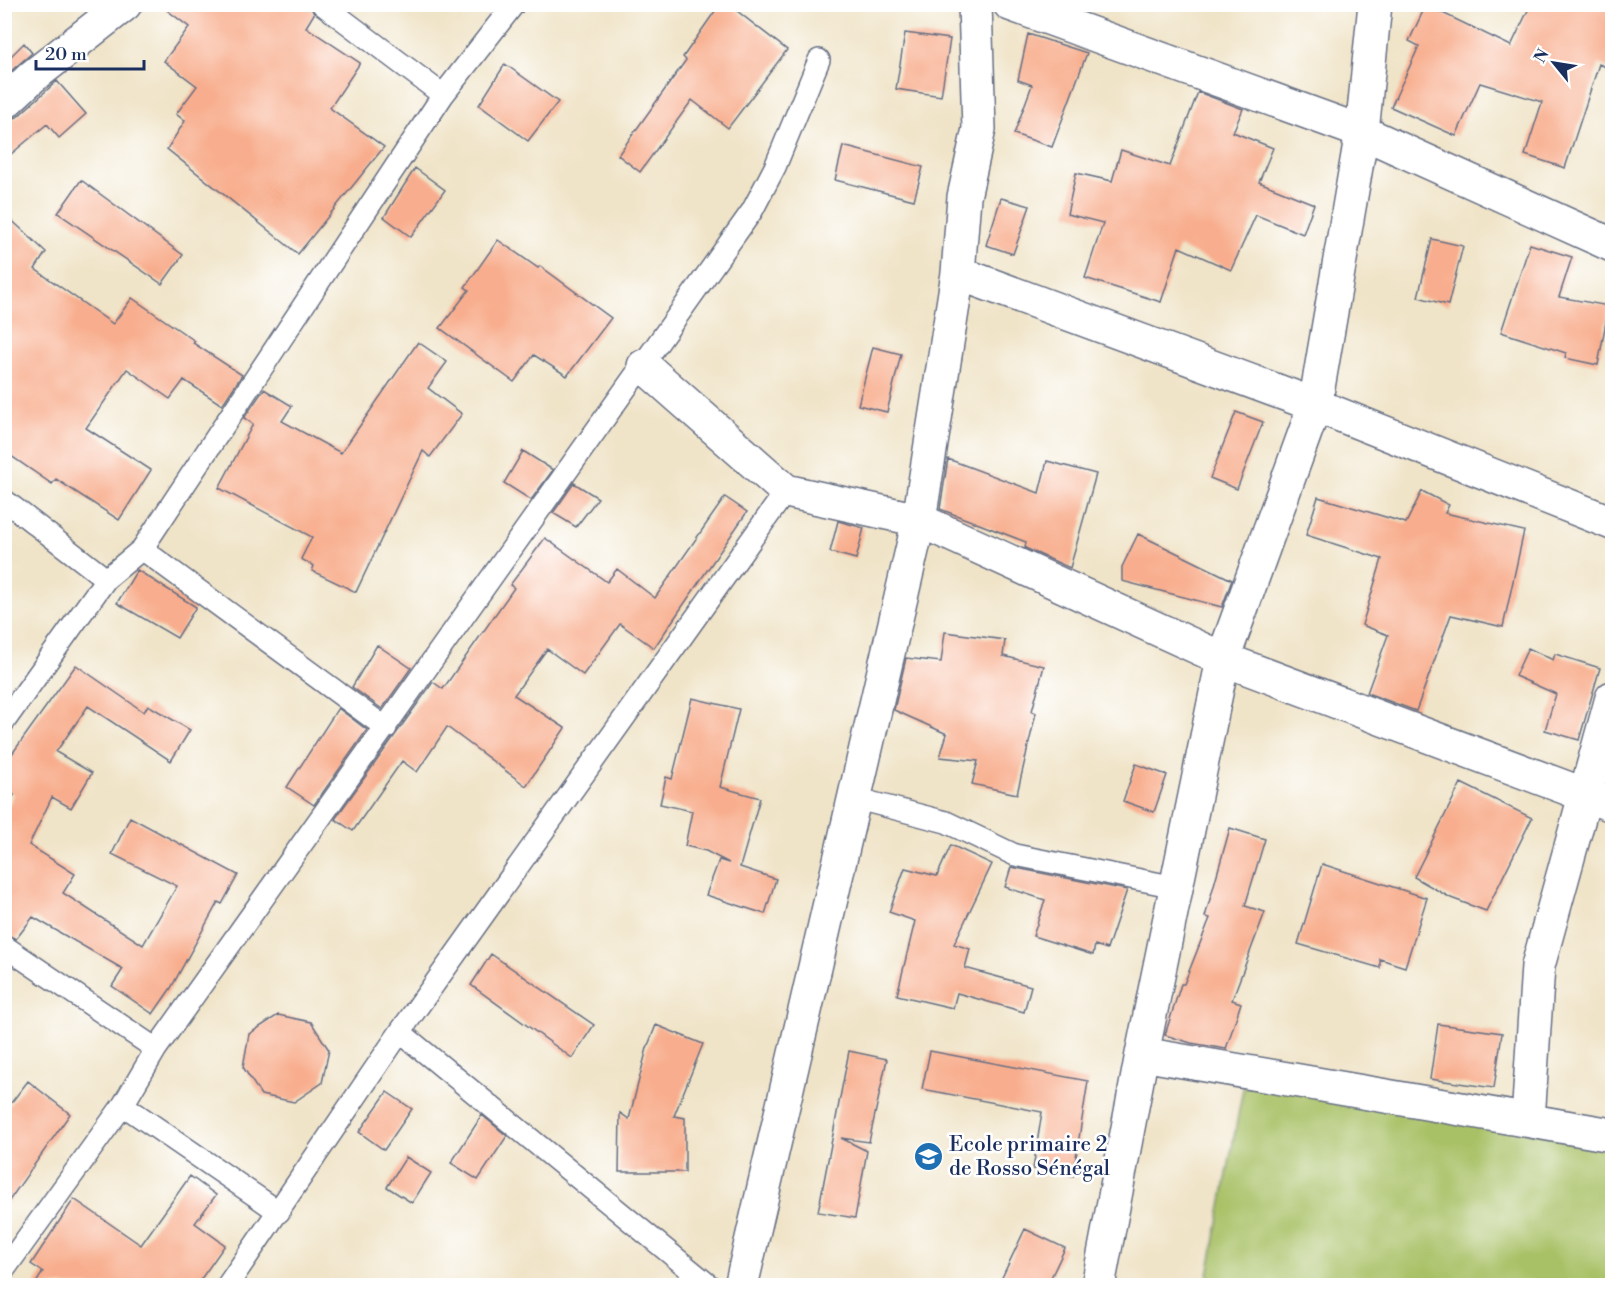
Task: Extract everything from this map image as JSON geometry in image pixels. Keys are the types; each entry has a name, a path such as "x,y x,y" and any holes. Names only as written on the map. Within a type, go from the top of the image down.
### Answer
{"street":[{"path":"4,103 32,77 125,4"},
{"path":"741,1286 919,519 958,273 964,197 979,129 975,4"},
{"path":"1010,4 1362,132 1612,245"},
{"path":"1098,1286 1142,1054 1223,659 1315,405 1362,132 1375,4"},
{"path":"958,273 1315,405 1612,523"},
{"path":"644,366 786,491 919,519 1223,659 1599,800"},
{"path":"1528,1120 1538,966 1599,800 1612,698"},
{"path":"1142,1054 1612,1135"}],"lane":[{"path":"322,4 442,95"},
{"path":"4,722 106,579 142,549 442,95 514,4"},
{"path":"4,1270 123,1105 156,1049 644,366 752,211 775,167 819,60"},
{"path":"227,1286 400,1032 786,491"},
{"path":"4,500 106,579"},
{"path":"142,549 386,728"},
{"path":"854,798 946,822 1015,855 1176,887"},
{"path":"4,946 156,1049"},
{"path":"400,1032 710,1286"},
{"path":"123,1105 279,1212"}],"green space":[{"path":"1245,1078 1612,1136 1612,1285 1206,1286"}],"building":[{"path":"159,4 310,4 314,14 306,27 360,63 330,108 384,147 298,254 167,149 185,121 176,114 197,86 164,61 189,27"},
{"path":"720,4 728,4 787,50 728,128 692,100 640,172 618,155 686,60 683,57"},
{"path":"1531,4 1612,4 1612,70 1599,64 1565,168 1525,155 1542,102 1480,83 1456,136 1391,107 1419,46 1409,41 1426,5 1511,46"},
{"path":"905,33 950,39 941,96 896,89"},
{"path":"1028,34 1087,53 1052,147 1014,134 1032,85 1018,80"},
{"path":"24,43 32,53 4,77 4,63"},
{"path":"505,64 558,102 528,141 479,105"},
{"path":"57,81 86,114 59,138 47,124 4,160 4,121 17,117"},
{"path":"1198,92 1243,109 1233,132 1273,148 1259,182 1314,204 1303,234 1256,215 1231,270 1179,247 1161,302 1085,278 1103,223 1067,214 1076,173 1112,181 1121,150 1170,166"},
{"path":"843,146 923,167 914,200 835,180"},
{"path":"415,168 445,190 411,237 384,217"},
{"path":"81,180 183,255 162,284 58,213"},
{"path":"1001,198 1030,206 1013,254 986,245"},
{"path":"4,213 46,252 35,269 113,324 132,298 195,341 193,343 242,375 222,405 184,380 170,399 127,369 86,428 151,470 119,520 56,479 52,484 4,451"},
{"path":"1432,239 1463,246 1448,305 1418,297"},
{"path":"498,240 538,268 540,266 611,318 567,376 534,355 514,382 440,328 469,290 465,287"},
{"path":"1530,244 1572,257 1559,297 1609,306 1598,365 1565,358 1566,353 1501,332"},
{"path":"418,342 447,362 428,388 462,414 430,457 423,451 356,592 312,571 314,566 301,559 312,537 219,488 253,424 244,418 264,389 292,406 282,421 341,453"},
{"path":"873,347 901,354 887,412 858,405"},
{"path":"1236,412 1263,422 1237,489 1210,478"},
{"path":"523,451 553,470 531,500 504,483"},
{"path":"948,459 1039,493 1047,461 1096,474 1070,568 1025,548 1026,542 940,509"},
{"path":"574,483 598,498 576,527 553,513"},
{"path":"1422,491 1449,505 1445,513 1524,531 1503,627 1451,615 1416,711 1367,693 1388,635 1362,625 1382,559 1306,535 1318,497 1406,523"},
{"path":"725,497 747,512 654,648 620,624 583,675 547,649 514,695 565,728 526,786 447,727 417,772 402,761 353,831 335,819 433,682 443,689 514,588 510,585 545,538 607,582 617,569 655,598"},
{"path":"838,521 864,528 856,559 830,552"},
{"path":"1138,534 1232,580 1222,607 1122,581 1122,567"},
{"path":"137,570 196,607 177,638 117,603"},
{"path":"945,632 1005,640 1003,656 1044,666 1032,711 1036,713 1017,794 972,784 978,761 940,757 947,734 894,710 906,658 941,662"},
{"path":"377,645 411,668 382,709 352,687"},
{"path":"1528,648 1553,660 1555,654 1600,668 1579,740 1545,730 1556,694 1515,676"},
{"path":"76,665 144,712 148,705 190,730 171,761 88,706 56,752 92,773 71,808 52,797 29,845 75,874 63,893 143,945 177,886 112,854 130,817 238,875 222,904 218,902 171,988 153,1014 112,986 123,969 33,917 16,939 4,933 4,814 14,795 4,788 4,765"},
{"path":"692,698 739,709 720,787 760,798 740,867 776,879 765,914 706,895 719,860 729,863 706,851 685,846 692,811 660,804 666,777 672,779"},
{"path":"338,708 367,730 314,805 287,787"},
{"path":"1136,764 1167,775 1154,812 1123,801"},
{"path":"1461,783 1532,818 1486,911 1451,898 1414,877"},
{"path":"1230,828 1265,839 1245,906 1265,912 1232,1000 1241,1003 1226,1049 1191,1043 1165,1035 1181,984 1184,984 1210,918 1205,917"},
{"path":"951,845 992,864 954,944 970,949 965,968 1031,986 1024,1012 957,993 953,1008 897,995 915,921 889,912 905,868 937,876"},
{"path":"1322,864 1427,898 1405,967 1380,959 1380,968 1298,944"},
{"path":"1011,867 1127,890 1107,949 1095,945 1093,955 1033,936 1045,900 1005,887"},
{"path":"491,954 594,1025 572,1058 471,985"},
{"path":"278,1015 311,1022 329,1050 322,1083 294,1102 261,1095 243,1067 249,1034"},
{"path":"1438,1024 1502,1033 1494,1088 1430,1079"},
{"path":"656,1025 703,1044 674,1116 685,1118 685,1172 619,1172 620,1113 629,1119 647,1048"},
{"path":"849,1051 887,1059 869,1142 841,1138 867,1151 855,1218 818,1212"},
{"path":"930,1051 1088,1081 1073,1176 1033,1169 1042,1112 922,1089"},
{"path":"28,1081 70,1114 4,1208 4,1112"},
{"path":"387,1092 412,1109 384,1150 359,1132"},
{"path":"482,1115 507,1136 478,1180 451,1163"},
{"path":"406,1157 431,1173 412,1203 387,1187"},
{"path":"190,1176 216,1195 195,1223 225,1245 196,1286 34,1286 43,1272 31,1264 74,1199 141,1245"},
{"path":"1025,1229 1065,1248 1047,1286 998,1286"}],"place":[{"name":"Ecole primaire 2 de Rosso Sénégal","path":"928,1157"}]}
